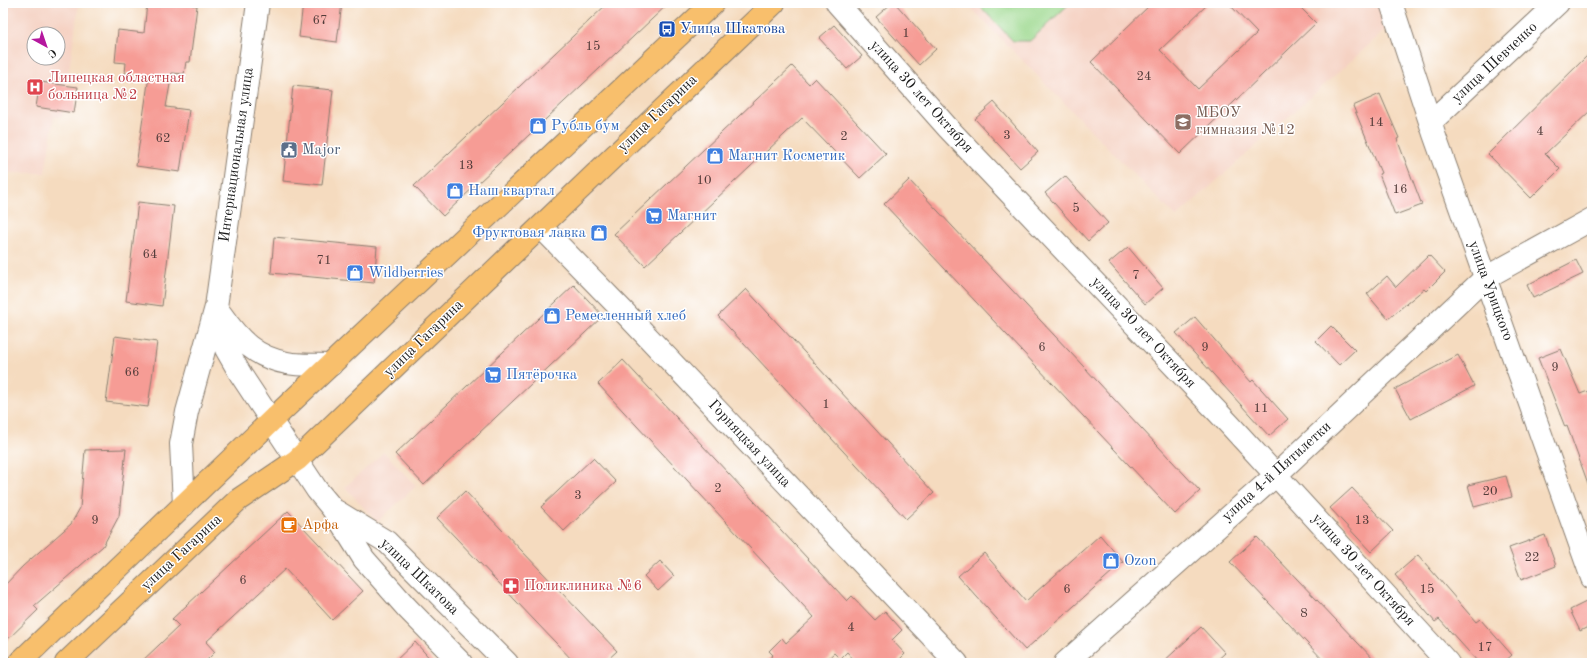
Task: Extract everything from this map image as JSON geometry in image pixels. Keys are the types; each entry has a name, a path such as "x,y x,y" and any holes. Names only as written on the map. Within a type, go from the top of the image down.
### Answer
{"main road":[{"path":"18,663 271,421 714,3"},
{"name":"улица Гагарина","path":"66,663 238,500 297,460 774,3"}],"street":[{"name":"Интернациональная улица","path":"216,307 258,3"},
{"name":"улица 30 лет Октября","path":"837,3 948,128 1276,475 1448,663"},
{"name":"улица Урицкого","path":"1391,3 1485,278 1592,578"},
{"name":"улица Шевченко","path":"1431,122 1558,3"},
{"name":"улица 4-й Пятилетки","path":"1065,663 1276,475 1485,278 1592,219"},
{"name":"Горняцкая улица","path":"541,227 624,312 957,663"},
{"path":"216,307 234,334 250,348 272,359 288,364 331,365"},
{"path":"216,307 226,349 271,421 317,490 332,508"},
{"path":"184,505 181,444 187,412 216,307"},
{"name":"улица Шкатова","path":"332,508 364,559 407,608 461,663"},
{"name":"улица Шкатова","path":"332,508 387,542 506,663"}],"shaded area":[{"name":"Липецкая областная больница №2","path":"3,3 79,3 62,117 54,117 45,173 3,173"},
{"name":"МБОУ гимназия №12","path":"966,3 1381,3 1389,27 1176,217"},
{"path":"384,452 416,486 377,522 345,487"}],"green space":[{"path":"977,3 1070,3 1030,41 1013,41"}],"building":[{"path":"147,3 192,3 192,5 197,6 190,62 186,62 184,74 172,73 166,107 189,110 180,172 136,166 149,76 125,73 126,63 115,62 118,30 144,33"},
{"path":"303,3 342,3 337,42 299,37"},
{"path":"608,3 669,3 443,216 414,186"},
{"path":"892,3 895,3 936,49 919,65 876,17"},
{"path":"1152,3 1209,3 1160,50 1198,89 1257,33 1228,3 1296,3 1316,23 1180,154 1091,62"},
{"path":"834,25 862,56 847,69 819,38"},
{"path":"1592,51 1592,109 1545,154 1560,169 1531,198 1488,154"},
{"path":"792,66 809,84 815,78 886,154 860,178 802,118 645,266 614,234"},
{"path":"40,82 78,87 74,113 36,107"},
{"path":"293,86 333,90 322,185 283,181"},
{"path":"1380,94 1399,138 1397,139 1422,205 1395,215 1379,174 1381,173 1353,106"},
{"path":"994,102 1038,152 1020,168 975,119"},
{"path":"1065,176 1108,223 1088,241 1045,193"},
{"path":"909,180 1200,491 1175,514 884,204"},
{"path":"138,202 174,206 162,306 126,301"},
{"path":"274,237 377,247 374,283 271,273"},
{"path":"1128,247 1163,288 1145,304 1109,263"},
{"path":"1429,255 1445,272 1426,291 1424,289 1388,319 1367,294 1387,276 1396,287"},
{"path":"1576,260 1583,274 1533,298 1527,285"},
{"path":"574,285 603,316 424,485 395,454"},
{"path":"746,289 934,493 906,519 718,316"},
{"path":"1195,317 1251,382 1253,380 1288,419 1269,436 1176,333"},
{"path":"1331,326 1355,350 1339,365 1316,341"},
{"path":"115,336 157,342 148,407 106,402"},
{"path":"1561,349 1580,394 1588,391 1592,400 1592,489 1590,489 1567,426 1565,427 1538,358"},
{"path":"1458,355 1474,386 1411,419 1395,389"},
{"path":"623,360 847,601 852,596 875,620 885,611 902,630 892,640 905,654 896,663 857,663 847,652 840,659 834,653 823,663 764,663 773,655 769,651 782,638 786,643 814,617 598,384"},
{"path":"126,449 119,516 103,546 34,606 38,610 3,644 3,587 23,566 71,524 80,508 85,450"},
{"path":"593,458 616,482 564,531 541,507"},
{"path":"1506,476 1512,497 1474,507 1468,485"},
{"path":"1352,488 1393,531 1371,552 1330,508"},
{"path":"465,491 617,651 604,663 575,663 437,518"},
{"path":"288,511 363,591 332,620 285,569 206,642 215,652 204,663 140,663 179,626 172,619"},
{"path":"1100,535 1123,562 1025,650 958,576 984,553 1026,601"},
{"path":"1545,535 1556,566 1521,580 1509,548"},
{"path":"1257,537 1377,663 1326,663 1230,562"},
{"path":"1418,555 1476,622 1480,619 1512,655 1503,663 1479,663 1439,619 1435,622 1395,575"},
{"path":"660,561 674,576 658,591 644,576"},
{"path":"1592,599 1592,625 1580,631 1570,610"},
{"path":"1201,627 1225,653 1214,663 1162,663"},
{"path":"415,642 434,663 393,663"}],"place":[{"name":"Улица Шкатова","path":"667,29"},
{"name":"Липецкая областная больница №2","path":"35,87"},
{"name":"МБОУ гимназия №12","path":"1183,122"},
{"name":"Рубль бум","path":"538,126"},
{"name":"Major","path":"289,150"},
{"name":"Магнит Косметик","path":"715,156"},
{"name":"Наш квартал","path":"455,191"},
{"name":"Магнит","path":"654,216"},
{"name":"Фруктовая лавка","path":"599,233"},
{"name":"Wildberries","path":"355,273"},
{"name":"Ремесленный хлеб","path":"552,316"},
{"name":"Пятёрочка","path":"493,375"},
{"name":"Арфа","path":"289,525"},
{"name":"Ozon","path":"1111,561"},
{"name":"Поликлиника №6","path":"511,586"}]}
